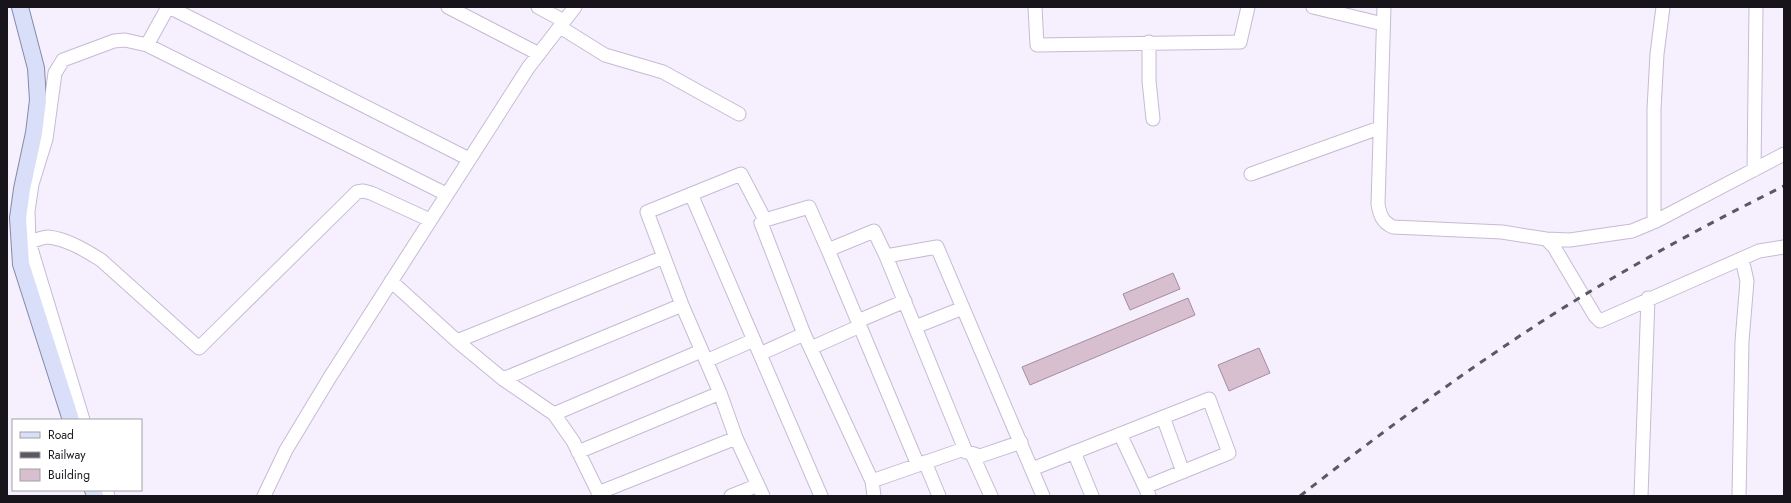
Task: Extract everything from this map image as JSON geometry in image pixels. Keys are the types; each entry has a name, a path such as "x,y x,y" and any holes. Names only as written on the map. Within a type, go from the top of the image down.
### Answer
{"main road":[{"path":"20,7 36,68 38,100 34,133 22,189 12,218 21,264 70,419"}],"street":[{"path":"147,45 168,7 469,160"},
{"path":"448,7 539,54"},
{"path":"538,7 605,55 663,72 739,114"},
{"path":"264,496 286,450 330,377 446,194 528,68 575,7"},
{"path":"1035,7 1036,45 1149,42 1240,42 1248,7"},
{"path":"1313,7 1383,24"},
{"path":"1384,7 1379,128 1378,204 1381,218 1388,224 1399,228 1502,232 1546,239 1570,240 1632,231 1654,222 1784,154"},
{"path":"1654,222 1654,109 1657,54 1663,7"},
{"path":"1754,170 1756,7"},
{"path":"83,419 29,242 29,204 32,184 46,138 55,73 63,60 114,40 125,40 147,45 446,194"},
{"path":"1149,42 1149,81 1153,119"},
{"path":"1251,174 1379,128"},
{"path":"731,496 761,491 736,438 720,394 682,305 647,212 741,174 764,220"},
{"path":"29,242 47,237 73,244 91,253 101,260 199,348 357,192 364,191 371,193 430,220"},
{"path":"691,194 821,496"},
{"path":"874,496 872,481 804,334 761,223 764,220 809,207 859,324 922,464 939,496"},
{"path":"828,250 874,231 969,453 991,496"},
{"path":"1546,239 1554,247 1595,316 1600,321 1648,298 1759,252 1784,247"},
{"path":"886,256 937,247 1043,496"},
{"path":"457,341 664,257"},
{"path":"1739,496 1742,341 1747,281 1742,259"},
{"path":"391,281 457,341 503,379 554,414 578,452 599,494 736,438"},
{"path":"1641,496 1648,298"},
{"path":"811,348 905,301"},
{"path":"503,379 682,305"},
{"path":"916,328 963,308"},
{"path":"760,354 804,334"},
{"path":"554,414 703,356 754,340"},
{"path":"578,452 720,394"},
{"path":"1032,469 1074,452 1209,399 1229,453 1183,472 1147,492 1120,434"},
{"path":"1163,417 1183,472"},
{"path":"872,481 961,450 980,456 1021,442"},
{"path":"1074,452 1092,496"}],"building":[{"path":"1173,273 1180,289 1130,310 1123,294"},
{"path":"1188,298 1195,315 1030,385 1022,367"},
{"path":"1259,348 1270,373 1229,391 1218,365"}],"railway":[{"path":"1300,496 1419,406 1479,363 1541,322 1600,285 1784,186"}]}
